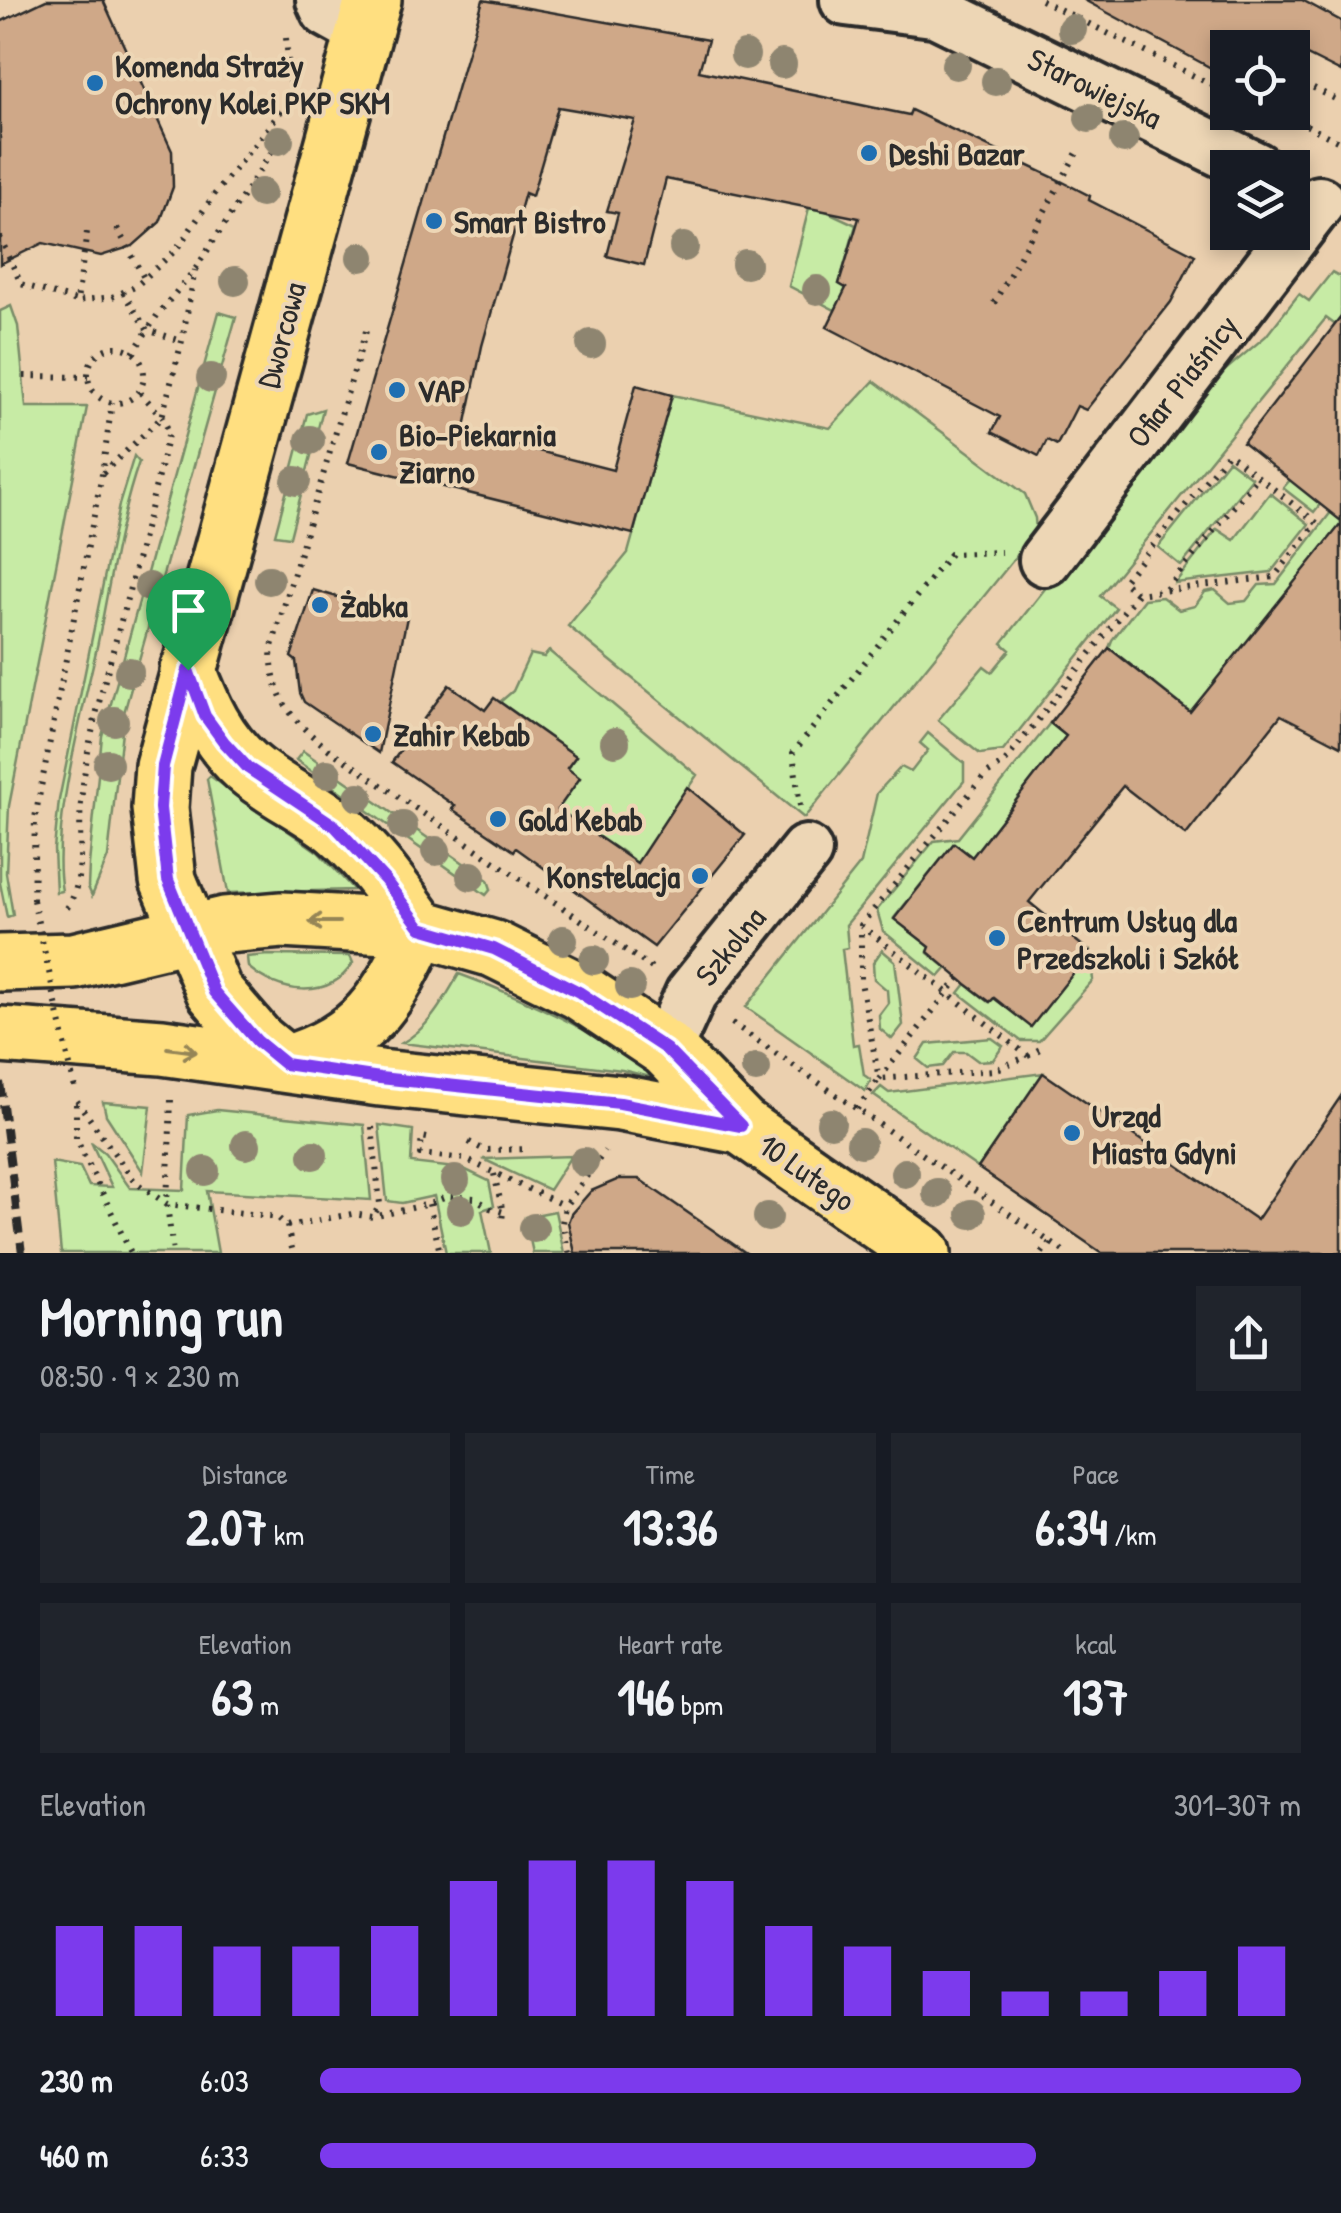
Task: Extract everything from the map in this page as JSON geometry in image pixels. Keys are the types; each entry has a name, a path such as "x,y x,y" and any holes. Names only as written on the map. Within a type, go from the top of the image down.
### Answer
{"main road":[{"name":"Dworcowa","path":"285,1064 226,1009 214,992 190,934 168,880 160,808 163,766 369,16"},
{"path":"188,670 205,716 224,742 248,768 335,826 385,880 421,928"},
{"path":"16,946 74,961 225,925 282,920 421,928 494,949 579,992 666,1049 741,1126"},
{"path":"285,1064 341,1042 360,1028 401,970 421,928"},
{"path":"0,1035 162,1047 380,1078 620,1103 741,1126"},
{"name":"10 Lutego","path":"741,1126 923,1253"}],"street":[{"path":"322,0 327,11 369,16"},
{"name":"Starowiejska","path":"846,0 923,5 1219,150"},
{"name":"Ofiar Piaśnicy","path":"1048,555 1318,201"},
{"name":"Szkolna","path":"666,1049 690,994 806,851"}],"path":[{"path":"1041,0 1210,84"},
{"path":"133,353 196,268 271,153 291,99 286,38"},
{"path":"1310,86 1341,102"},
{"path":"0,237 21,284 77,301 123,292 176,250 214,195 291,99"},
{"path":"1310,127 1341,143"},
{"path":"994,303 1080,149"},
{"path":"118,228 144,278"},
{"path":"77,301 88,232"},
{"path":"102,474 162,417 196,268"},
{"path":"123,292 146,333 182,341"},
{"path":"366,331 271,650 278,694 299,724 330,751 1066,1253"},
{"path":"124,348 133,353 144,374 138,390 124,402 100,398 88,377 89,367 102,350 124,348"},
{"path":"24,376 88,377"},
{"path":"59,920 74,898 81,802 95,718 169,431 138,390"},
{"path":"112,402 102,474 36,818 33,900 76,1097 76,1138 131,1253"},
{"path":"879,1079 862,982 861,925 985,775 1004,763 1137,594 1274,576 1317,523 1228,453 1124,582 1137,594"},
{"path":"1165,590 1258,477"},
{"path":"806,851 793,753 950,554 1048,555"},
{"path":"16,946 46,925"},
{"path":"861,925 1028,1056"},
{"path":"857,1109 959,978"},
{"path":"879,1079 995,1070 1046,1046"},
{"path":"76,1097 135,1182 166,1204 277,1217 287,1226 293,1253"},
{"path":"170,1110 166,1204 173,1253"},
{"path":"371,1122 380,1204 373,1216"},
{"path":"436,1138 422,1137 420,1154 465,1159 566,1206"},
{"path":"467,1141 484,1150 532,1150"},
{"path":"569,1253 562,1223 566,1206 604,1154"},
{"path":"287,1226 352,1214 373,1216 448,1196 475,1198 503,1217 494,1172"},
{"path":"429,1204 440,1253"},
{"path":"1042,1253 1050,1242"}],"green space":[{"path":"809,208 856,225 839,284 847,289 835,310 789,286"},
{"path":"1332,272 1341,277 1341,329 1326,318 1100,596 1116,608 1003,751 980,754 938,720 984,666 992,672 1010,650 1002,643 1202,390 1266,336 1299,294 1309,301"},
{"path":"11,306 18,326 26,407 87,407 9,806 6,873 13,915 7,917 0,883 0,311"},
{"path":"219,312 236,317 124,713 108,857 92,896 88,887 89,864 102,736"},
{"path":"874,381 1025,494 1036,532 804,818 568,626 628,553 672,395 830,428"},
{"path":"323,409 290,537 275,535 307,414"},
{"path":"134,456 139,462 120,529 70,767 61,834 62,891 56,892 54,849 59,800 119,505"},
{"path":"1228,460 1252,478 1181,566 1158,547"},
{"path":"1290,480 1341,489 1341,524 1193,714 1109,648 1112,640 1144,599 1162,597 1179,610 1195,606 1205,592 1215,590 1230,603 1246,601 1259,585 1276,584 1338,503 1328,494 1314,512 1283,488"},
{"path":"1270,493 1309,524 1271,572 1175,583 1217,529 1234,540"},
{"path":"549,651 697,775 637,863 620,850 600,879 600,839 558,809 567,769 576,756 500,702 513,691 530,654 544,657"},
{"path":"1050,723 1066,736 972,857 954,843 894,918 930,947 928,953 947,968 939,977 883,931 877,910 934,841 958,838"},
{"path":"928,733 964,763 964,781 846,925 848,948 842,949 853,1045 859,1044 864,1075 871,1080 865,1091 746,1007 861,863 877,793 901,767 911,772 928,750 920,743"},
{"path":"303,751 488,880 491,889 486,895 296,760"},
{"path":"210,776 318,852 354,890 228,893 207,779"},
{"path":"882,950 895,961 903,1025 892,1039 880,1029 879,1015 888,1003 887,990 874,979 873,963"},
{"path":"1090,952 1093,980 1039,1041 1021,1041 959,993 966,984 989,1002 994,998 1031,1026"},
{"path":"350,956 353,963 330,984 302,989 274,983 248,967 247,957"},
{"path":"459,974 563,1019 612,1046 659,1079 622,1070 402,1043 428,1021"},
{"path":"992,1038 1003,1046 993,1060 978,1061 966,1052 954,1052 943,1066 928,1068 917,1059 927,1044"},
{"path":"1043,1073 978,1168 873,1095 881,1087 889,1093"},
{"path":"103,1102 151,1106 143,1172 106,1115"},
{"path":"217,1110 364,1125 371,1200 207,1191 218,1253 61,1253 52,1162 80,1167 89,1186 112,1187 91,1142 105,1153 130,1188 184,1190 188,1115"},
{"path":"379,1125 413,1130 411,1163 464,1169 489,1181 494,1206 482,1210 491,1253 446,1253 434,1196 402,1203 387,1201"},
{"path":"571,1156 549,1190 483,1159"},
{"path":"555,1211 564,1253 533,1253 525,1217"}],"building":[{"path":"46,0 103,0 172,151 173,187 160,222 133,246 101,256 43,243 0,264 0,22"},
{"path":"483,0 708,40 699,71 909,115 911,110 1061,181 1090,196 1089,200 1195,255 1171,302 1086,410 1077,406 1057,445 1047,440 1039,456 992,432 1000,417 827,327 846,288 839,284 859,218 666,179 644,265 607,256 618,213 607,211 635,120 558,107 532,196 525,193 482,346 464,432 613,470 636,385 672,395 633,534 348,463"},
{"path":"1084,0 1302,0 1341,21 1341,72 1310,56 1310,30 1210,30 1210,67"},
{"path":"1341,317 1341,521 1243,443"},
{"path":"1341,524 1341,746 1281,715 1186,835 1123,786 1029,902 1090,952 1031,1027 994,998 990,1002 966,984 928,952 930,947 894,919 954,843 972,857 1066,736 1050,723 1109,648 1190,712"},
{"path":"313,590 407,617 379,753 304,702 300,693 296,661 291,657"},
{"path":"449,685 485,710 494,698 576,756 567,768 580,778 558,809 637,863 687,787 745,835 654,947 516,848 514,851 452,809 455,806 392,762"},
{"path":"1043,1073 1257,1220 1341,1096 1341,1253 1102,1253 978,1168"},
{"path":"619,1179 639,1179 746,1253 575,1253 568,1222 571,1214 591,1191"}],"railway":[{"path":"0,1082 22,1253"}],"place":[{"name":"Komenda Straży Ochrony Kolei PKP SKM","path":"95,83"},
{"name":"Deshi Bazar","path":"869,153"},
{"name":"Smart Bistro","path":"434,221"},
{"name":"VAP","path":"397,390"},
{"name":"Bio-Piekarnia Ziarno","path":"379,452"},
{"name":"Żabka","path":"320,605"},
{"name":"Zahir Kebab","path":"373,734"},
{"name":"Gold Kebab","path":"498,819"},
{"name":"Konstelacja","path":"700,876"},
{"name":"Centrum Usług dla Przedszkoli i Szkół","path":"997,938"},
{"name":"Urząd Miasta Gdyni","path":"1072,1133"}],"route":[{"path":"188,670 205,716 224,742 248,768 335,826 360,850 421,928 494,949 579,992 666,1049 741,1126 620,1103 285,1064 257,1041 214,992 168,880 160,808 163,766 188,670"}]}
